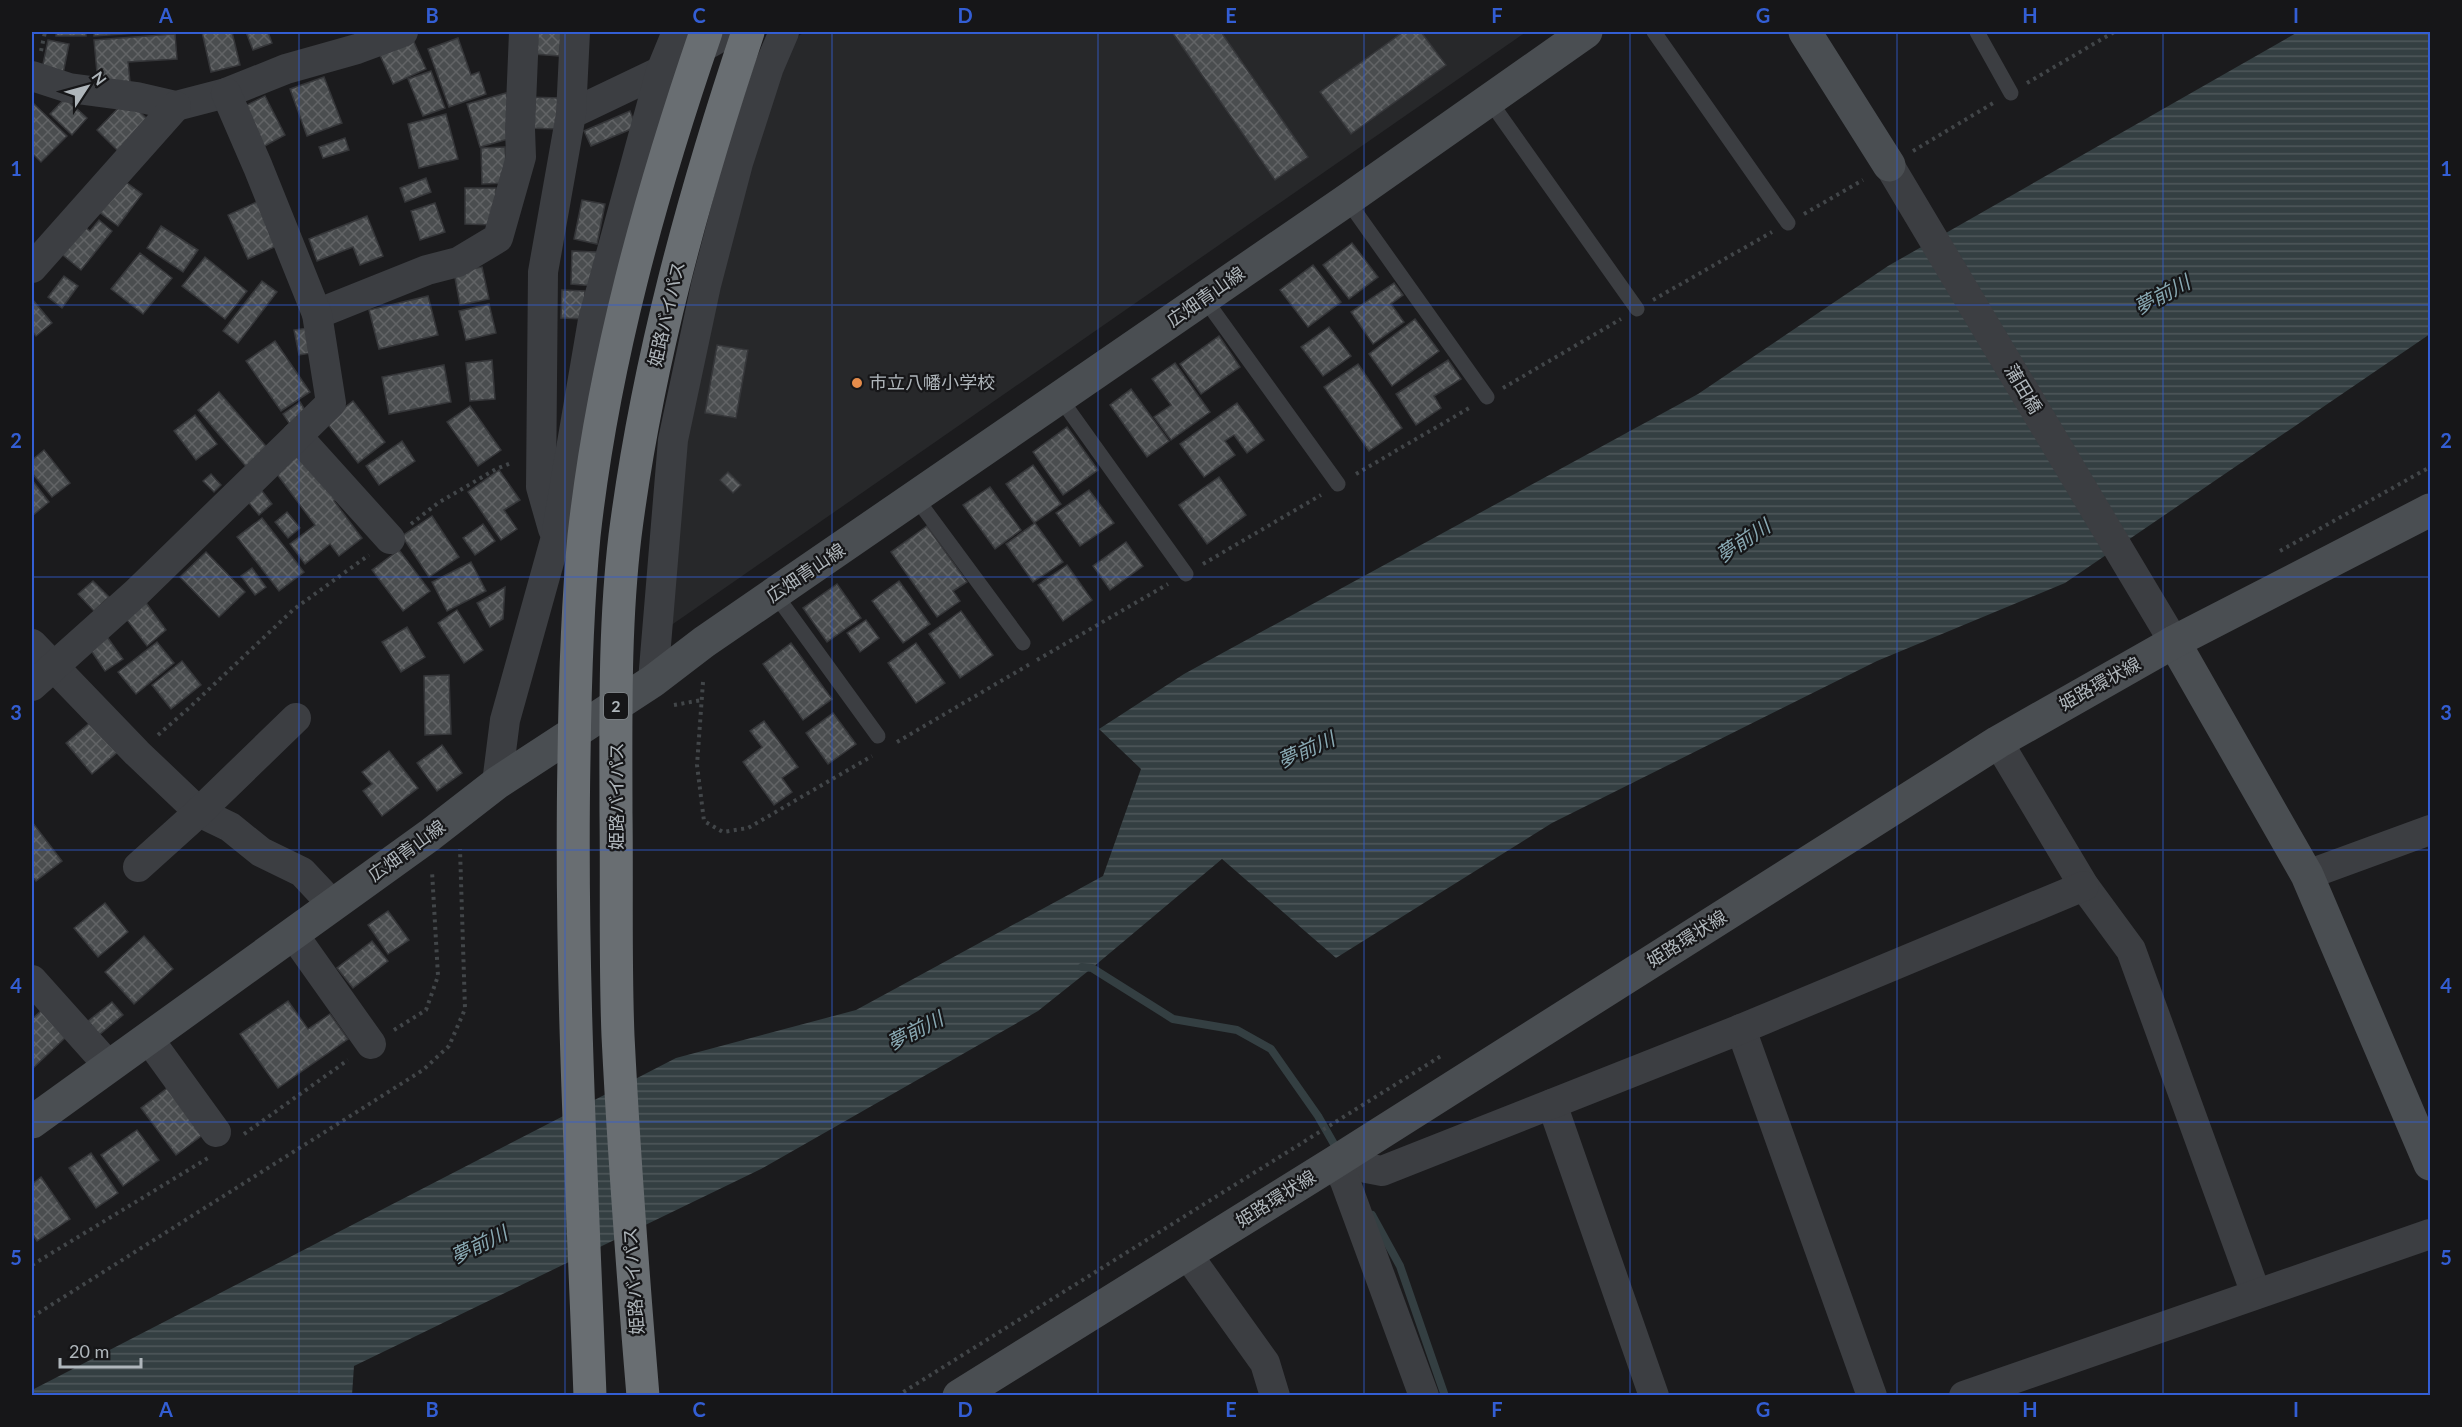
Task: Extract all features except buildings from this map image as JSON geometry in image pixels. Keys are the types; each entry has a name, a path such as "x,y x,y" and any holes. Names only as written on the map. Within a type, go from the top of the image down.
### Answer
{"highway":[{"path":"590,1395 572,877 576,672 584,536 605,400 636,255 675,122 706,32"},
{"name":"姫路バイパス","path":"643,1395 618,1032 616,672 625,538 645,411 675,272 712,139 748,32"}],"main road":[{"name":"広畑青山線","path":"32,1122 430,835 497,783 653,681 1586,32"},
{"path":"1805,32 1889,165"},
{"name":"姫路環状線","path":"960,1395 1335,1162 1998,742 2174,642 2430,510"},
{"path":"2174,642 2307,875 2430,1164"}],"street":[{"path":"32,76 69,88 137,97 176,106 226,93 286,69 357,49 403,32"},
{"path":"317,314 428,270 458,262 498,238 521,157 524,32"},
{"path":"556,537 542,488 543,272 571,114 575,32"},
{"path":"497,783 506,720 556,537 593,320 661,71 677,32"},
{"path":"571,114 661,71 729,32"},
{"path":"653,681 673,440 706,285 738,163 769,67 784,32"},
{"path":"42,675 136,593 331,403 317,314 226,93"},
{"path":"32,268 176,106"},
{"name":"蒲田橋","path":"1889,165 2174,642"},
{"path":"297,436 390,539"},
{"path":"32,644 42,675 137,753 199,812 230,827 261,852 302,872 333,905"},
{"path":"138,867 199,812 296,718"},
{"path":"1998,742 2085,886 2131,950 2256,1294"},
{"path":"2307,875 2430,830"},
{"path":"1335,1162 1382,1170 1741,1029 2085,886"},
{"path":"293,934 371,1044"},
{"path":"32,980 109,1066"},
{"path":"1741,1029 1872,1395"},
{"path":"148,1038 216,1131"},
{"path":"1552,1104 1654,1395"},
{"path":"1335,1162 1345,1181 1413,1392"},
{"path":"1975,1394 2430,1234"},
{"path":"1187,1254 1265,1363 1275,1395"}],"lane":[{"path":"1654,32 1788,223"},
{"path":"1977,32 2011,93"},
{"path":"1489,100 1637,309"},
{"path":"1347,200 1487,397"},
{"path":"1204,298 1338,484"},
{"path":"1060,398 1186,574"},
{"path":"916,498 1023,643"},
{"path":"775,594 878,736"}],"path":[{"path":"137,753 189,708 294,609 438,503 496,469 511,465 514,456"},
{"path":"430,835 438,976"}],"shaded area":[{"name":"市立八幡小学校","path":"805,32 1526,32 660,633 679,456 752,155 795,38"}],"water":[{"name":"夢前川","path":"2298,32 2430,32 2430,334 2065,583 1877,661 1552,823 1336,958 1222,859 1038,1011 761,1169 354,1366 352,1395 32,1396 32,1390 676,1058 856,1010 1103,876 1141,769 1099,729 1184,674 1698,394 1888,266"}],"waterway":[{"path":"1082,967 1092,968 1173,1019 1237,1030 1271,1049 1318,1116 1338,1151"},
{"path":"1372,1215 1400,1266 1445,1396"}],"place":[{"name":"市立八幡小学校","path":"857,383"}]}
